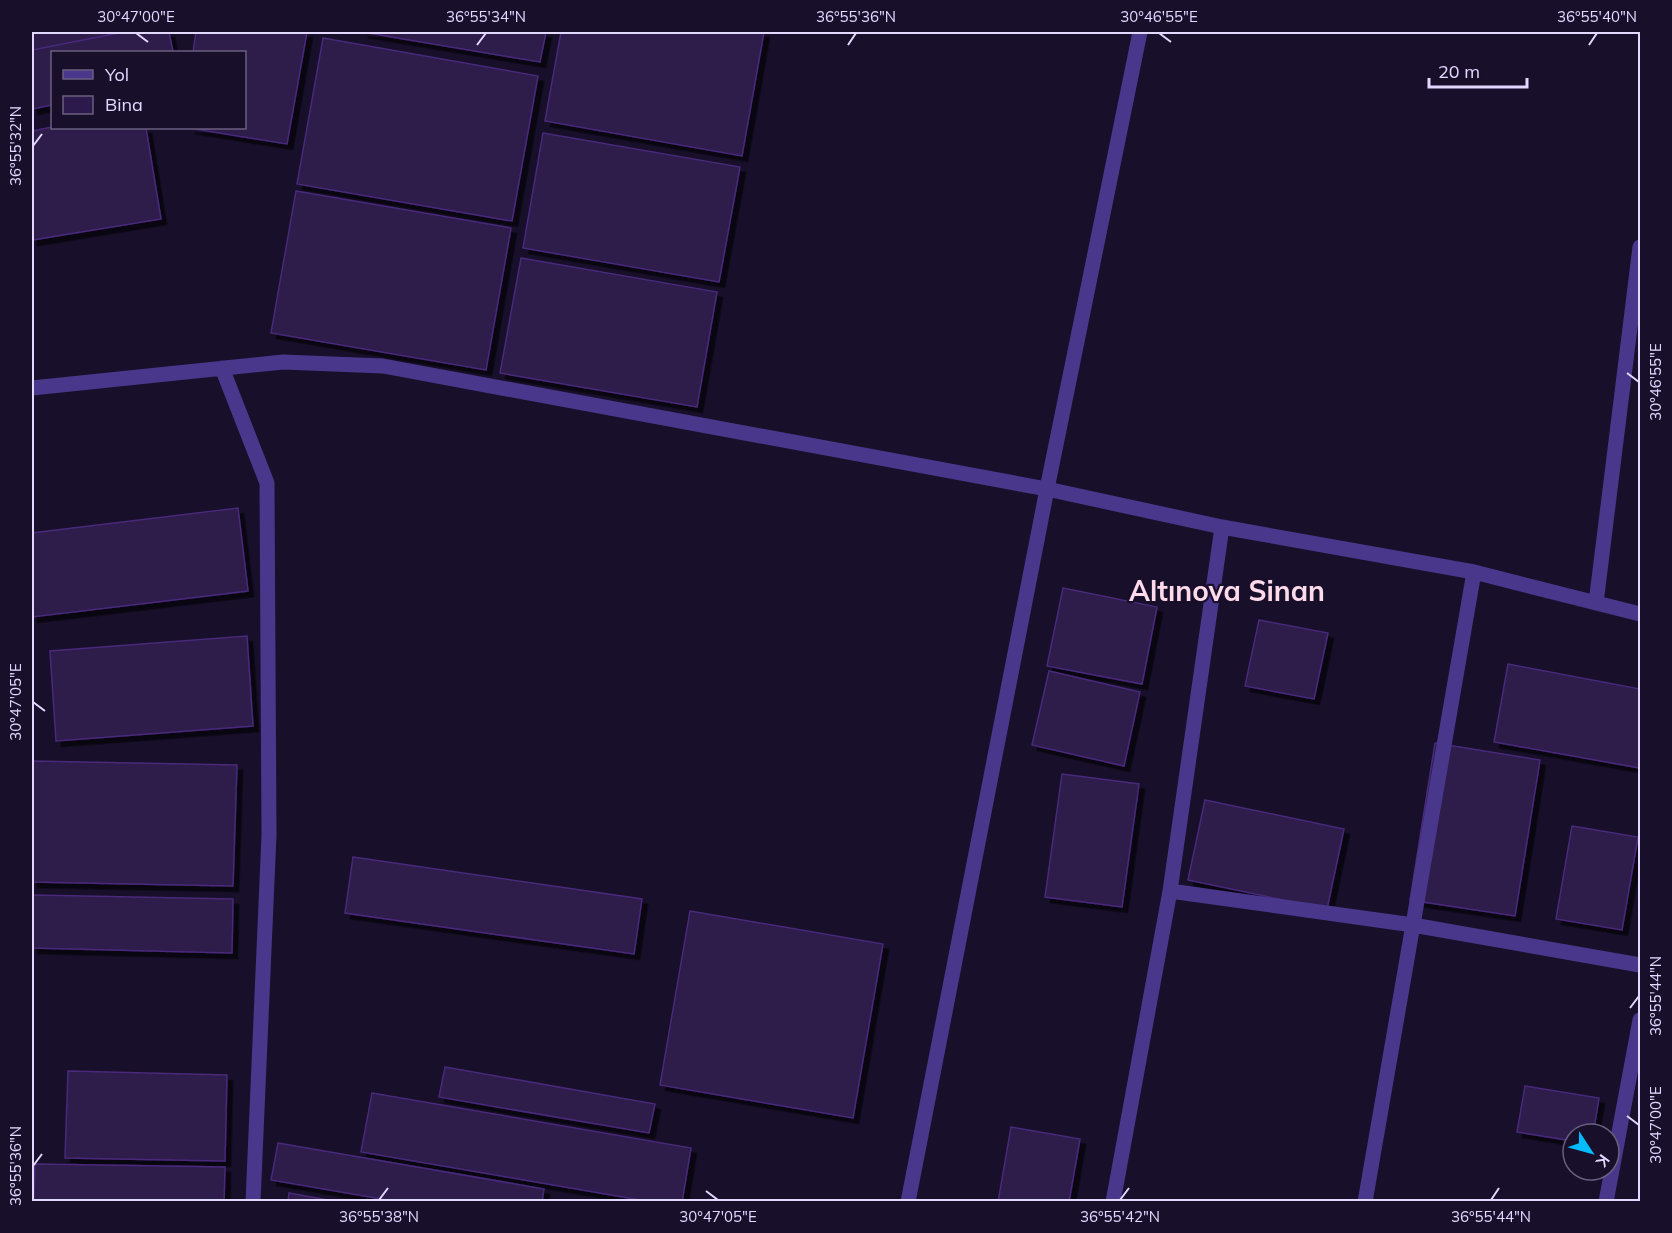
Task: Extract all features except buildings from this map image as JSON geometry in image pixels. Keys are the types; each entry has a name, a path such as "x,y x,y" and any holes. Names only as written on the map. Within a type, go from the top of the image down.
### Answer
{"street":[{"path":"908,1202 1047,489 1140,32"},
{"path":"1596,603 1637,299 1641,247"},
{"path":"32,388 284,362 383,366 1047,489 1222,527 1474,572 1641,614"},
{"path":"222,368 267,483 269,835 253,1202"},
{"path":"1113,1202 1170,891 1222,527"},
{"path":"1365,1202 1474,572"},
{"path":"1170,891 1413,925 1641,965"},
{"path":"1606,1202 1641,1020"}],"district":[{"name":"Altınova Sinan","path":"1227,590"}]}
